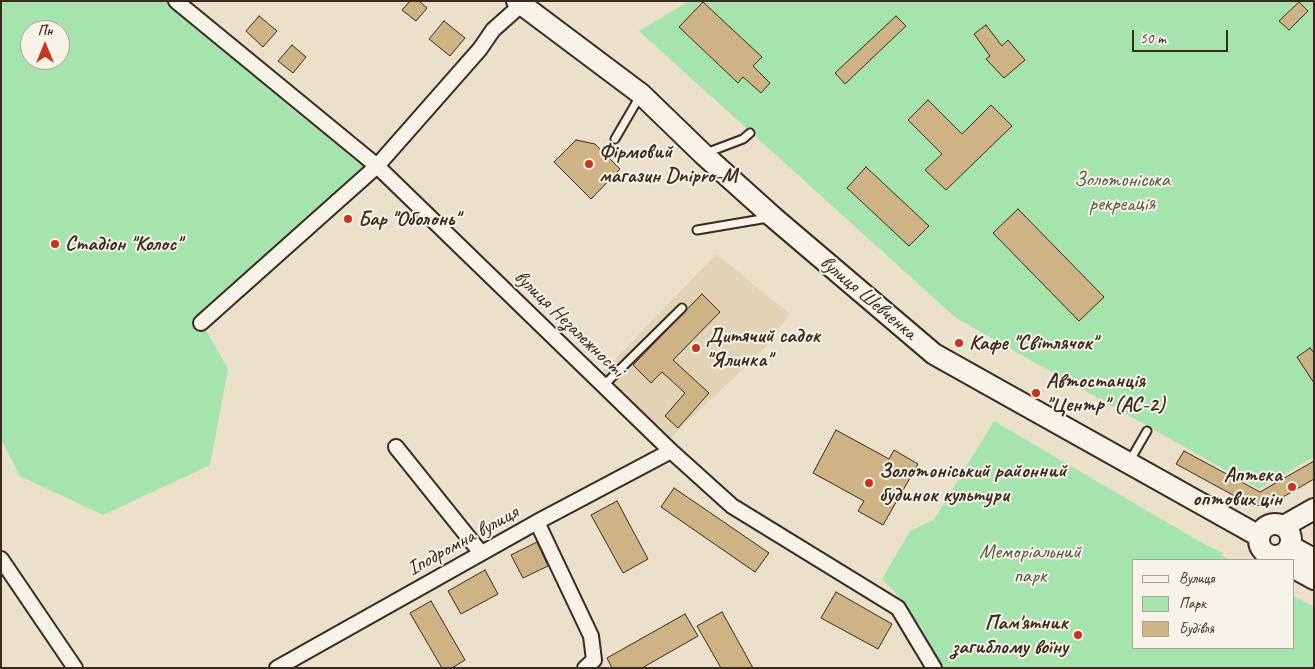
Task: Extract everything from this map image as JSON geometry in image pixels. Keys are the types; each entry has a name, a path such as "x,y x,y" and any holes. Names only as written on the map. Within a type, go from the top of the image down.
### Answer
{"main road":[{"name":"вулиця Шевченка","path":"519,3 642,94 703,154 773,217 934,354 1259,536"},
{"path":"1314,509 1284,526 1269,525 1259,536 1260,546 1267,554 1314,559"},
{"path":"1281,554 1290,535 1284,526"},
{"path":"1295,569 1314,579"}],"street":[{"name":"вулиця Незалежності","path":"176,1 378,166 603,386 732,506 898,608 934,668"},
{"path":"201,323 378,166 480,49 493,30 519,3"},
{"path":"396,447 481,554"},
{"name":"Іподромна вулиця","path":"277,668 537,522 671,451"},
{"path":"537,522 591,636 594,660 585,668"},
{"path":"1,559 75,668"}],"lane":[{"path":"615,139 642,94"},
{"path":"703,154 743,139 750,133"},
{"path":"697,230 773,217"},
{"path":"603,386 682,308"},
{"path":"1128,464 1147,431"}],"shaded area":[{"name":"Дитячий садок \"Ялинка\"","path":"716,254 790,314 764,349 668,440 600,375"}],"green space":[{"path":"1,1 176,1 377,166 202,323 228,369 210,465 103,515 20,476 1,439"},
{"name":"Золотоніська рекреація","path":"689,1 1314,1 1314,457 1259,489 956,318 639,31"},
{"name":"Меморіальний парк","path":"994,421 1202,543 1223,553 1221,555 1228,559 1132,559 1132,649 1295,649 1295,597 1314,607 1314,668 943,668 922,629 894,591 882,579 910,531 934,520"}],"building":[{"path":"410,1 419,1 427,8 416,21 402,10"},
{"path":"703,2 762,57 753,66 770,83 761,93 743,77 738,83 679,27"},
{"path":"1299,2 1308,11 1289,30 1279,21"},
{"path":"259,16 277,31 263,47 246,31"},
{"path":"896,16 906,26 845,84 835,73"},
{"path":"444,21 465,38 450,56 429,39"},
{"path":"986,25 1002,46 1008,40 1025,60 1004,78 986,59 990,56 974,34"},
{"path":"292,45 306,57 293,73 278,61"},
{"path":"928,100 962,134 991,105 1012,126 946,190 925,170 942,154 908,120"},
{"path":"576,140 595,144 620,169 591,199 554,162"},
{"path":"866,167 929,226 909,246 847,188"},
{"path":"1018,209 1104,297 1079,321 993,233"},
{"path":"702,294 720,312 673,360 709,393 678,428 665,416 685,393 662,372 651,383 633,365"},
{"path":"1310,348 1314,353 1314,383 1297,357"},
{"name":"Золотоніський районний будинок культури","path":"836,430 889,459 894,450 918,464 883,525 858,511 864,501 813,473"},
{"path":"1184,451 1260,492 1314,461 1314,479 1271,504 1253,506 1176,464"},
{"path":"674,488 769,553 755,572 661,507"},
{"path":"617,501 648,559 623,573 591,515"},
{"path":"537,542 548,566 523,578 511,555"},
{"path":"485,570 498,594 461,614 448,591"},
{"path":"836,592 892,624 878,649 821,618"},
{"path":"431,601 465,660 452,668 442,668 410,613"},
{"path":"722,612 753,668 721,668 697,626"},
{"path":"685,614 698,636 642,668 612,668 607,658"}],"place":[{"name":"Фірмовий магазин Dnipro-M","path":"589,164"},
{"name":"Бар \"Оболонь\"","path":"348,219"},
{"name":"Стадіон \"Колос\"","path":"55,244"},
{"name":"Кафе \"Світлячок\"","path":"959,343"},
{"name":"Дитячий садок \"Ялинка\"","path":"696,348"},
{"name":"Автостанція \"Центр\" (АС-2)","path":"1036,393"},
{"name":"Золотоніський районний будинок культури","path":"869,483"},
{"name":"Аптека оптових цін","path":"1292,487"},
{"name":"Пам'ятник загиблому воїну","path":"1078,635"}]}
